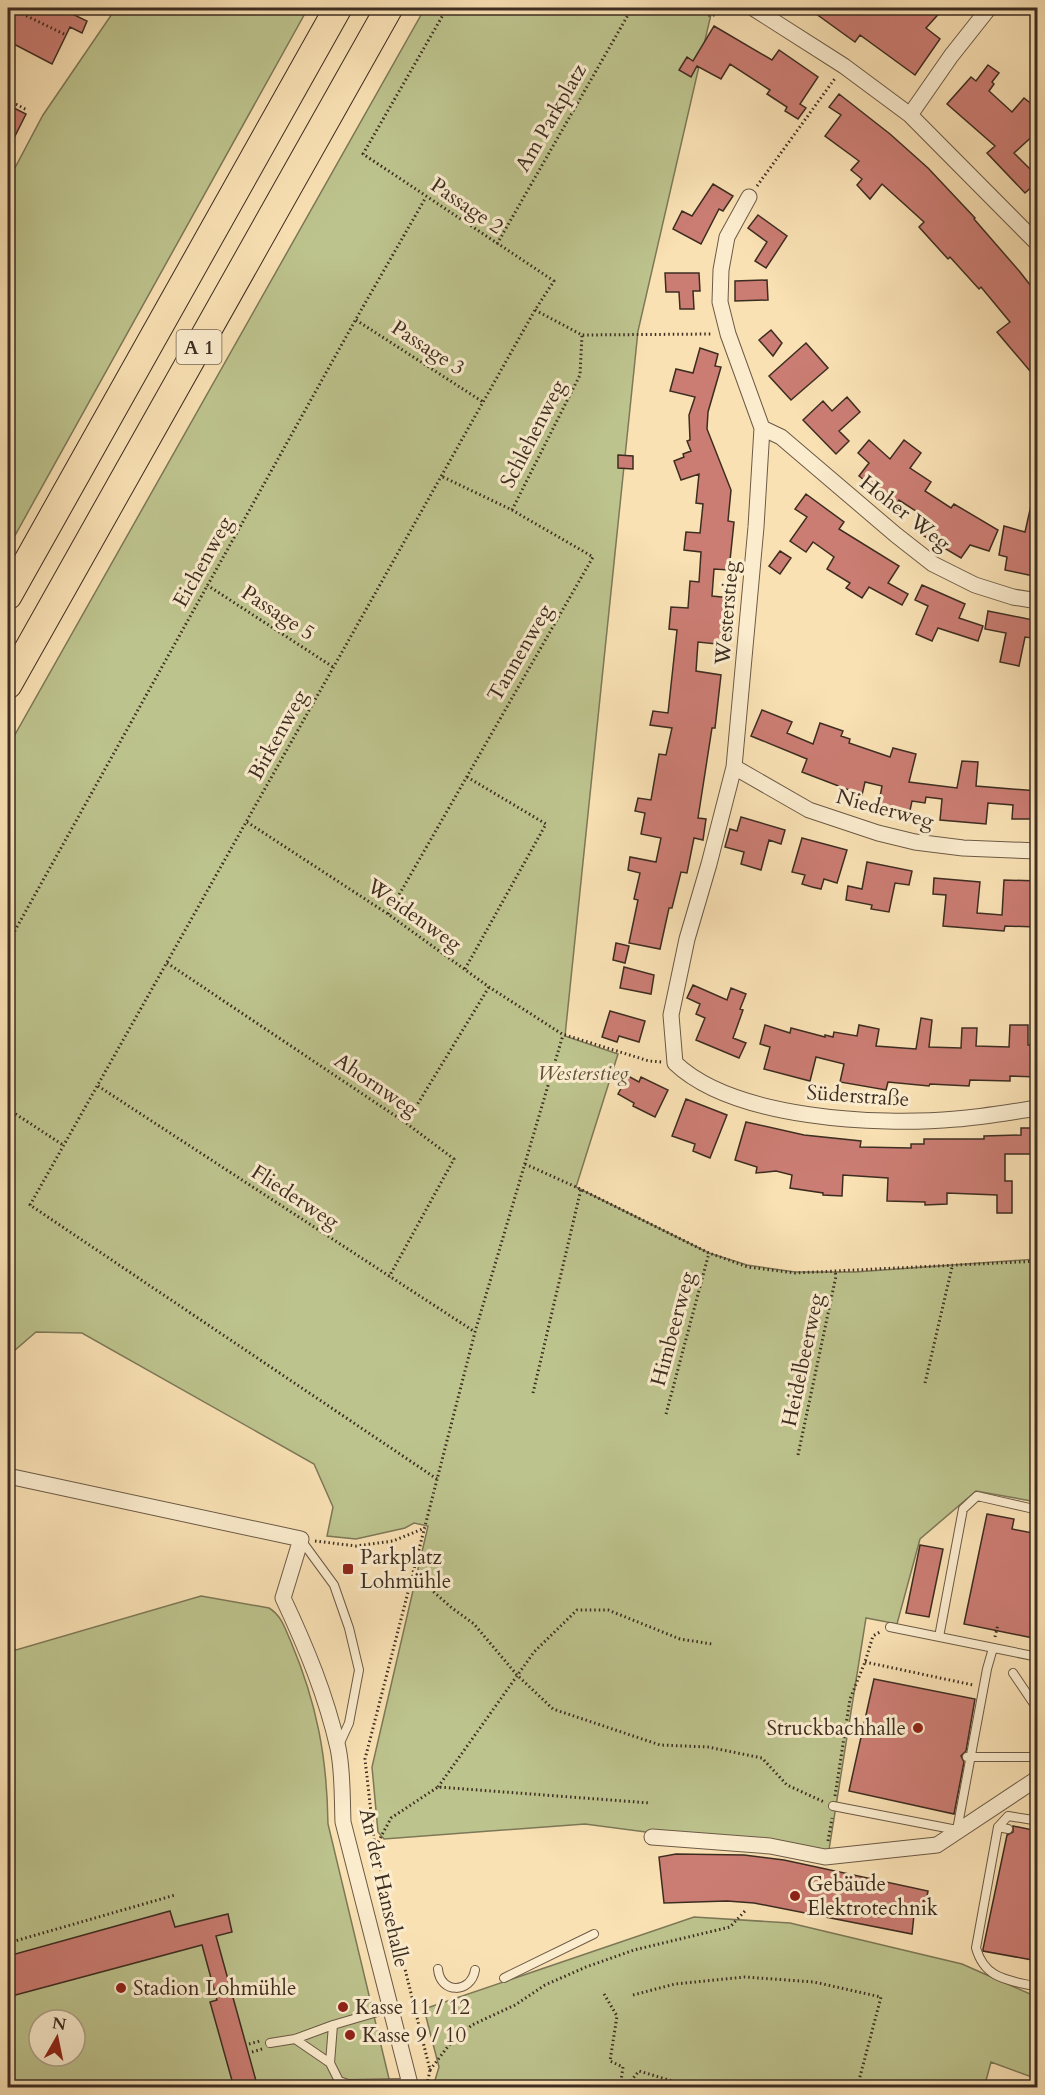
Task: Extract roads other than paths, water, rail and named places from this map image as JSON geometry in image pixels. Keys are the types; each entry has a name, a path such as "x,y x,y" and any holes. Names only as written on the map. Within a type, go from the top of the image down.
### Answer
{"highway":[{"name":"A 1","path":"8,596 338,8"},
{"name":"A 1","path":"8,686 388,8"}],"street":[{"path":"753,8 844,66 910,115 1038,244"},
{"path":"910,115 989,8"},
{"name":"Westerstieg","path":"680,1067 671,1015 687,939 734,767 756,527 762,428 728,334 720,302 721,270 727,237 749,197"},
{"name":"Hoher Weg","path":"762,428 781,437 933,564 975,585 1013,597 1038,601"},
{"name":"Niederweg","path":"734,767 809,810 878,833 915,842 963,848 1038,851"},
{"name":"Süderstraße","path":"680,1067 712,1087 755,1103 803,1114 882,1122 956,1119 1038,1108"},
{"path":"8,1476 301,1539"},
{"name":"An der Hansehalle","path":"301,1539 284,1598 314,1665 338,1749 343,1821 410,2085"},
{"path":"652,1837 770,1846 825,1857 937,1845 1038,1778"}],"lane":[{"path":"939,1637 963,1509 977,1496 1038,1510"},
{"path":"301,1539 334,1585 349,1628 359,1670 349,1723 338,1749"},
{"path":"890,1627 1038,1657"},
{"path":"833,1806 957,1830 968,1757 993,1648"},
{"path":"1013,1673 1038,1710"},
{"path":"968,1757 1038,1757"},
{"path":"1033,1820 1008,1816 998,1827 976,1948 980,1961 993,1975 1038,1987"},
{"path":"998,1827 1008,1829"},
{"path":"504,1978 594,1934"},
{"path":"438,1969 438,1975 445,1985 456,1989 462,1988 471,1981 475,1970"},
{"path":"270,2043 295,2040 333,2025 391,2008"},
{"path":"330,2063 333,2025"},
{"path":"295,2040 330,2063 339,2081 348,2084 410,2085"}],"place":[{"name":"Parkplatz Lohmühle","path":"348,1569"},
{"name":"Struckbachhalle","path":"918,1728"},
{"name":"Gebäude Elektrotechnik","path":"795,1896"},
{"name":"Stadion Lohmühle","path":"121,1988"},
{"name":"Kasse 11 / 12","path":"343,2007"},
{"name":"Kasse 9 / 10","path":"350,2035"}]}
